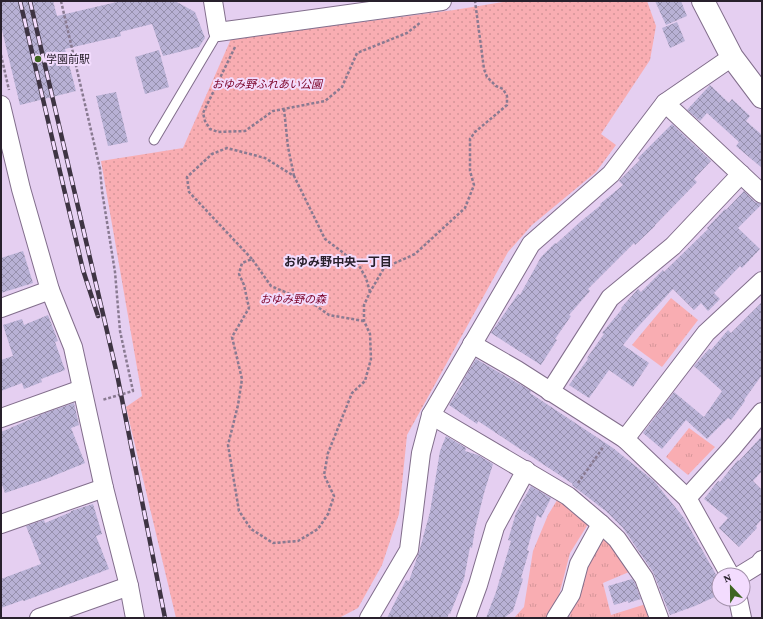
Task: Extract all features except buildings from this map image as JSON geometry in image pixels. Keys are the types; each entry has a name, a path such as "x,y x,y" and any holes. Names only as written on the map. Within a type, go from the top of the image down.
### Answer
{"street":[{"path":"213,1 218,32 442,1"},
{"path":"703,1 732,57 762,97"},
{"path":"369,618 409,550 420,453 431,414 531,244 611,174 665,103 732,57"},
{"path":"665,103 762,194"},
{"path":"1,105 21,189 50,290 73,347 104,488 129,586 135,618"},
{"path":"550,392 610,298 673,246 741,174"},
{"path":"620,436 706,333 762,281"},
{"path":"1,308 50,290"},
{"path":"472,344 517,370 620,436 687,498 726,567"},
{"path":"1,418 82,388"},
{"path":"687,498 762,412"},
{"path":"431,414 568,496 601,524 617,539 644,578 659,618"},
{"path":"466,618 496,527 526,470"},
{"path":"1,524 104,488"},
{"path":"556,618 571,594 579,564 601,524"},
{"path":"751,569 759,564 762,560"},
{"path":"39,618 129,586"},
{"path":"740,607 742,618"}],"lane":[{"path":"154,140 218,32"}],"path":[{"path":"61,1 100,169 115,272 120,332 133,391 95,401"},
{"path":"252,259 242,263 239,274 244,286 249,308 232,337 242,378 238,405 228,445 240,511 251,529 273,543 298,541 318,529 328,514 334,496 324,475 328,453 352,392 365,381 371,359 370,334 364,321 364,306 370,292 384,268 415,254 465,208 474,185 470,171 470,139 475,132 507,105 507,96 503,89 496,86 487,77 484,69 476,1"},
{"path":"244,28 203,113 204,121 210,129 218,132 245,131 273,111 325,101 342,87 357,53 408,32 424,19"},
{"path":"284,109 288,147 294,176 325,239 358,264 366,278 370,292"},
{"path":"294,176 265,158 227,148 212,154 187,177 189,192 252,259 271,286 315,305 329,315 364,321"},
{"path":"568,496 620,436"}],"green space":[{"name":"おゆみ野の森","path":"509,1 647,1 656,26 650,60 601,134 616,145 596,172 532,225 508,252 407,435 399,514 382,565 358,608 339,618 176,618 126,407 142,396 101,161 183,148 231,39 454,10"},
{"path":"671,298 698,320 662,367 632,345"},
{"path":"689,428 715,447 688,475 666,457"},
{"path":"559,497 590,521 570,553 557,603 547,618 514,618 524,607 533,551 548,515"},
{"path":"605,535 629,572 603,583 611,615 646,604 652,618 569,618 588,562"}],"railway":[{"path":"20,1 83,270 98,316"},
{"path":"30,1 117,374 165,618"}],"place":[{"name":"学園前駅","path":"38,59"}],"district":[{"name":"おゆみ野中央一丁目","path":"338,262"}],"park label":[{"name":"おゆみ野ふれあい公園","path":"267,84"}]}
